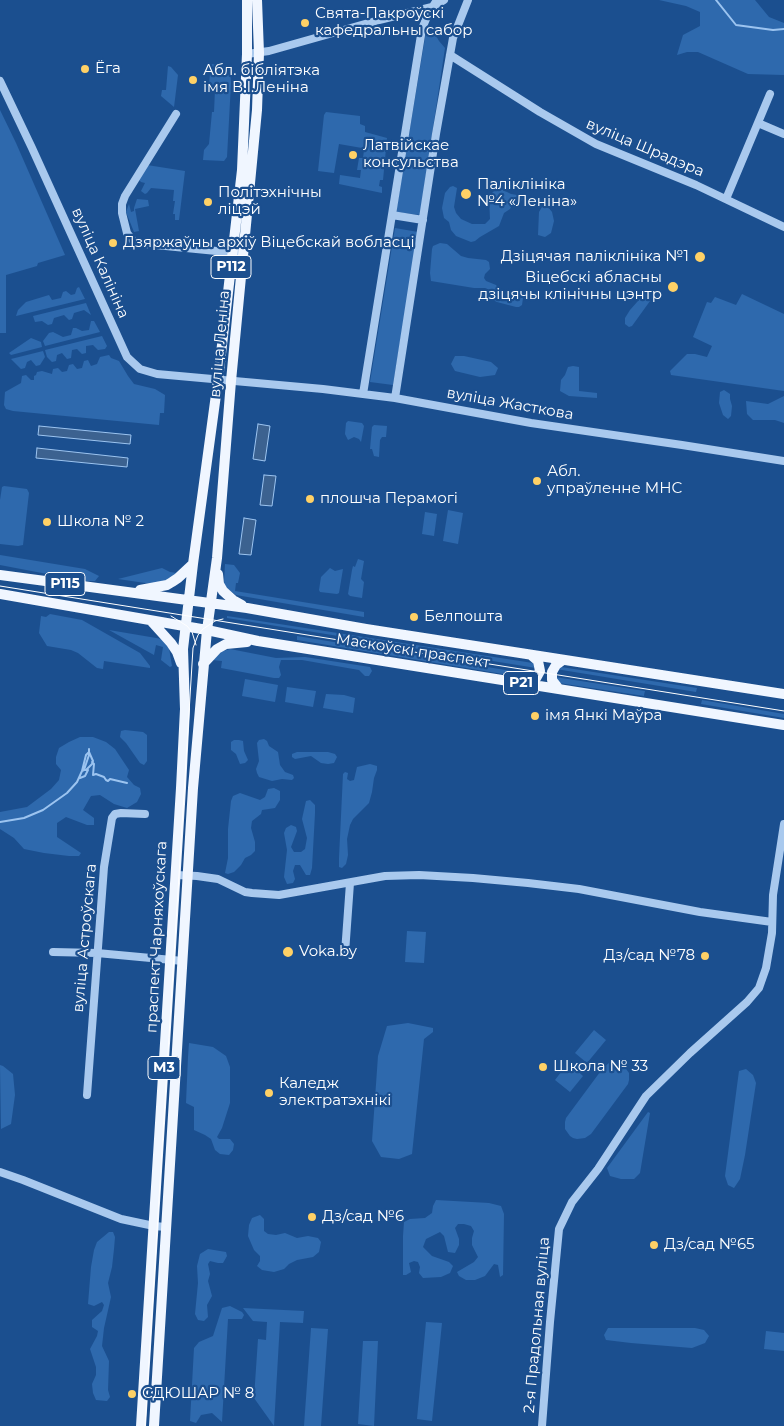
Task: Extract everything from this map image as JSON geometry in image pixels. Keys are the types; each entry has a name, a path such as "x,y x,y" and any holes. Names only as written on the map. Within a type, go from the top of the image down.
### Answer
{"main road":[{"name":"вуліца Леніна","path":"206,630 217,558 231,381 247,54 247,0"},
{"name":"вуліца Леніна","path":"189,600 218,380 238,253 257,110 259,53 257,0"},
{"path":"217,558 219,584 223,591 233,600 247,608"},
{"path":"129,592 167,585 193,564"},
{"name":"Р115","path":"0,575 189,600"},
{"name":"Р115","path":"0,594 186,628"},
{"name":"Р21","path":"189,600 210,603"},
{"name":"праспект Чарняхоўскага","path":"141,1426 185,709 183,649 189,600"},
{"name":"Маскоўскі праспект","path":"210,603 784,694"},
{"path":"152,622 177,652 183,669"},
{"name":"Маскоўскі праспект","path":"186,628 784,725"},
{"name":"праспект Чарняхоўскага","path":"154,1426 187,875 206,630"},
{"path":"203,664 217,649 226,644 258,641"},
{"path":"525,684 535,680 540,671 538,661 531,655"},
{"path":"558,689 552,680 552,672 556,665 563,660"}],"street":[{"path":"363,394 422,29 437,0"},
{"path":"247,54 259,53 432,7 444,0"},
{"path":"395,398 453,38 468,0"},
{"name":"вуліца Шрадэра","path":"450,55 590,141 696,185 784,227"},
{"name":"вуліца Калініна","path":"0,81 127,357 140,369 148,372 231,381"},
{"path":"726,199 770,94"},
{"path":"176,114 125,196 122,204 122,213 127,233 135,243 238,253"},
{"path":"758,123 784,134"},
{"path":"392,215 423,220"},
{"name":"вуліца Жасткова","path":"231,381 323,389 395,398 531,423 784,461"},
{"name":"вуліца Астроўскага","path":"87,1095 104,867 112,818 115,814 121,813 145,814"},
{"name":"2-я Прадольная вуліца","path":"542,1426 557,1243 563,1218 572,1202 598,1169 646,1096 690,1053 747,1002 759,988 766,968 772,933 773,895 784,824"},
{"path":"176,875 218,879 252,893 280,896 385,876 419,875 528,882 579,889 700,912 772,922"},
{"path":"345,953 350,883"},
{"path":"53,952 97,953 182,961"},
{"path":"0,1172 121,1219 166,1227"}],"shaded area":[{"path":"659,0 755,0 769,17 784,23 784,75 748,74 698,52 687,52 677,55 683,35 700,26 700,12 686,6"},
{"path":"426,32 435,34 445,48 420,215 396,212"},
{"path":"211,64 230,66 231,83 227,157 224,161 203,160 204,150 209,144 212,112 214,112 215,90 209,84"},
{"path":"168,66 178,75 174,107 161,96 162,90 166,90"},
{"path":"0,110 65,255 6,275 6,333 0,333"},
{"path":"326,112 360,116 360,124 365,126 365,132 387,138 383,180 380,180 379,186 382,187 382,193 339,184 340,175 360,178 361,170 357,170 359,158 363,158 364,150 362,148 339,144 334,173 318,171 324,115"},
{"path":"147,165 185,171 179,220 175,220 175,214 173,214 174,190 151,188 145,194 141,191 145,183 139,180"},
{"path":"453,186 457,188 454,207 456,213 461,219 472,224 485,224 490,219 489,196 494,191 501,189 511,194 523,196 523,199 513,203 510,209 504,213 499,226 471,242 456,236 451,230 449,222 444,218 442,208 445,193"},
{"path":"137,199 148,200 149,206 135,209 139,231 134,232 126,212 129,204 131,212 134,211"},
{"path":"542,207 548,207 552,212 554,221 551,233 545,237 538,235 539,212"},
{"path":"395,228 418,232 393,385 370,382"},
{"path":"440,243 447,244 461,256 489,262 490,269 484,278 486,281 496,285 502,294 523,298 522,305 516,307 497,302 493,300 489,290 485,288 431,281 432,249 433,246"},
{"path":"79,287 85,299 16,316 18,310 26,302 49,295 52,300 61,298 63,292 66,291 71,295 75,294"},
{"path":"645,293 650,296 650,301 632,326 629,327 625,324 625,318"},
{"path":"742,294 784,314 784,391 671,375 670,371 687,354 707,357 712,346 693,337 707,302 711,303 715,297 736,305"},
{"path":"86,303 91,315 84,310 74,313 72,319 69,320 64,315 54,318 52,324 48,325 42,321 35,322 33,316"},
{"path":"91,321 94,321 100,332 45,346 43,341 49,333 53,332 63,337 71,335 73,328 82,331 89,330"},
{"path":"102,336 107,346 105,349 98,350 93,345 86,346 86,353 82,354 77,349 72,350 71,358 67,359 62,353 57,355 56,361 52,362 47,357 45,350"},
{"path":"31,338 41,342 42,347 11,355 9,353"},
{"path":"43,351 45,357 40,365 36,366 31,360 27,362 25,368 21,369 11,359"},
{"path":"109,355 111,358 119,361 134,384 155,389 165,395 164,413 160,413 159,425 13,411 6,409 4,405 5,392 21,383 22,376 26,375 31,380 34,380 37,372 42,371 52,374 53,369 58,368 62,372 67,371 69,365 73,364 77,369 82,368 84,361 88,360 91,366 97,364 100,357"},
{"path":"455,356 491,362 498,368 495,375 480,377 455,371 451,364"},
{"path":"568,367 579,367 579,391 597,393 597,398 569,396 560,391 561,380"},
{"path":"724,390 730,394 732,406 731,416 728,419 723,415 719,403 720,392"},
{"path":"784,396 784,423 775,420 753,420 747,414 746,401 768,404"},
{"path":"348,421 362,423 364,426 361,442 354,437 348,440 345,434"},
{"path":"258,424 270,426 265,461 253,459"},
{"path":"374,425 387,426 386,437 382,437 380,440 379,457 374,456 372,449 370,449 372,427"},
{"path":"39,426 131,435 130,444 38,435"},
{"path":"37,448 128,458 127,467 36,458"},
{"path":"264,475 276,476 272,506 260,505"},
{"path":"2,487 27,489 29,493 23,545 0,544 0,500"},
{"path":"448,510 463,513 458,544 443,541"},
{"path":"425,512 437,514 434,536 422,534"},
{"path":"244,518 256,520 251,555 239,554"},
{"path":"0,555 85,569 99,576 95,581 84,581 0,565"},
{"path":"358,559 364,561 361,579 364,582 362,598 348,594 353,566 355,567"},
{"path":"225,564 234,565 240,573 235,591 364,612 364,617 236,595 226,588 224,583"},
{"path":"162,568 177,573 174,578 152,584 118,579"},
{"path":"330,568 335,571 343,569 339,593 337,594 320,592 319,590 321,577"},
{"path":"50,614 82,620 140,653 150,668 104,661 103,669 97,668 78,653 47,646 39,633 41,616 46,617"},
{"path":"227,616 533,663 536,668 227,618"},
{"path":"109,630 162,639 169,648 172,666 170,667 161,660 163,647 156,645 154,655"},
{"path":"297,636 536,675 527,678 297,640"},
{"path":"230,649 276,658 305,657 370,667 372,671 369,676 365,676 359,670 302,660 281,660 279,667 281,675 279,678 274,678 221,668 222,661 212,660 216,655"},
{"path":"561,667 697,688 696,692 556,669"},
{"path":"555,677 645,691 644,696 559,683"},
{"path":"245,679 278,685 275,702 242,696"},
{"path":"287,687 316,691 313,707 285,702"},
{"path":"326,694 355,698 353,713 323,708"},
{"path":"702,700 784,714 784,718 701,704"},
{"path":"121,731 143,732 147,735 147,761 144,765 140,763 120,737"},
{"path":"80,737 93,737 106,742 115,749 129,770 127,777 134,785 140,788 141,794 137,802 127,808 114,804 100,795 91,796 83,810 94,818 94,825 87,825 66,817 57,823 57,837 81,853 79,856 24,849 14,838 0,829 0,812 27,807 51,789 59,780 61,770 56,764 59,748"},
{"path":"264,739 269,746 278,752 280,765 285,772 293,775 294,778 292,780 272,781 259,777 256,769 259,761 257,743 259,740"},
{"path":"234,740 243,741 244,751 248,760 245,763 240,764 236,754 231,750 231,742"},
{"path":"297,752 328,752 335,754 337,757 334,763 328,764 321,763 311,756 295,759 292,757 292,754"},
{"path":"370,764 377,766 372,792 369,803 353,819 350,825 347,839 348,855 346,864 342,868 339,867 339,858 343,774 345,772 348,773 347,779 350,781 354,780 357,767"},
{"path":"274,788 280,791 280,800 275,808 262,810 261,814 252,821 251,828 255,842 255,851 245,858 234,872 225,873 228,858 228,829 233,796 240,793 260,800 265,797 268,789"},
{"path":"310,800 315,805 312,868 310,875 306,875 300,865 295,865 293,871 295,879 293,883 287,884 284,877 287,850 284,833 286,828 291,825 296,827 297,831 291,847 294,852 301,852 305,849 307,838 302,819 306,801"},
{"path":"407,931 426,932 424,963 405,962"},
{"path":"408,1023 433,1028 433,1032 424,1039 412,1154 399,1159 381,1157 372,1141 378,1056 387,1026"},
{"path":"594,1030 606,1040 587,1063 575,1053"},
{"path":"189,1043 213,1047 226,1056 230,1067 230,1103 217,1137 219,1139 230,1139 234,1144 233,1150 229,1155 220,1154 215,1150 211,1139 194,1130 194,1107 186,1103"},
{"path":"568,1063 583,1076 570,1092 555,1080"},
{"path":"609,1063 617,1063 624,1066 629,1073 628,1084 591,1134 585,1138 573,1138 565,1129 566,1118 603,1068"},
{"path":"0,1065 13,1074 15,1095 11,1124 1,1129"},
{"path":"746,1069 753,1075 756,1083 740,1179 734,1188 728,1185 725,1176 739,1071"},
{"path":"648,1112 650,1113 640,1173 634,1179 621,1179 610,1176 607,1168"},
{"path":"436,1200 489,1203 501,1206 504,1214 503,1275 500,1277 498,1265 494,1264 485,1276 475,1280 466,1280 459,1276 457,1272 474,1262 478,1257 472,1245 474,1231 471,1226 458,1224 455,1228 459,1245 455,1253 448,1252 444,1236 440,1232 426,1239 423,1247 432,1256 449,1262 453,1266 450,1273 441,1277 423,1278 419,1273 420,1267 418,1262 414,1261 409,1263 411,1272 403,1275 404,1222 410,1219 425,1218 432,1213"},
{"path":"260,1215 264,1219 264,1231 268,1234 285,1233 297,1238 308,1236 318,1238 321,1242 319,1252 313,1257 297,1260 284,1269 274,1272 262,1270 257,1266 260,1256 254,1250 248,1236 252,1218"},
{"path":"109,1232 113,1232 115,1237 112,1267 108,1283 111,1297 102,1346 109,1361 108,1390 110,1397 107,1401 96,1400 93,1393 92,1384 96,1375 96,1367 90,1349 98,1331 92,1327 92,1320 102,1311 104,1305 102,1302 94,1306 88,1304 94,1250 97,1242"},
{"path":"208,1249 226,1252 227,1256 223,1263 210,1261 208,1264 210,1274 208,1281 212,1296 207,1305 208,1317 204,1321 198,1320 195,1314 198,1283 197,1266 200,1254"},
{"path":"230,1306 244,1315 242,1319 228,1319 222,1422 212,1413 201,1415 196,1423 190,1421 194,1348 199,1342 213,1336 222,1308"},
{"path":"243,1308 304,1311 303,1323 280,1322 274,1426 254,1398 258,1339 266,1340 267,1322 253,1321"},
{"path":"426,1322 442,1323 432,1421 417,1419"},
{"path":"311,1328 328,1329 321,1426 304,1426"},
{"path":"608,1328 695,1328 704,1330 709,1336 705,1343 692,1348 606,1340 604,1335"},
{"path":"766,1331 784,1333 784,1351 764,1349"},
{"path":"363,1341 378,1341 374,1426 358,1424"}],"waterway":[{"path":"716,0 736,25 773,30 784,29"},
{"path":"0,822 24,818 43,810 67,793 77,782 84,770 89,749"},
{"path":"82,771 86,755 89,752 93,761 84,770"},
{"path":"92,762 94,764 93,775 96,774 104,777 108,781 110,779 127,783"},
{"path":"80,778 85,776 88,770"}],"tram line":[{"path":"0,586 784,711"},
{"path":"171,616 187,626 192,632 196,645"},
{"path":"145,1426 193,648 198,635 203,629 215,621 223,619"}],"place":[{"name":"Свята-Пакроўскі кафедральны сабор","path":"305,23"},
{"name":"Ёга","path":"85,69"},
{"name":"Абл. бібліятэка імя В.І.Леніна","path":"193,80"},
{"name":"Латвійскае консульства","path":"353,155"},
{"name":"Паліклініка №4 «Леніна»","path":"466,194"},
{"name":"Політэхнічны ліцэй","path":"208,202"},
{"name":"Дзяржаўны архіў Віцебскай вобласці","path":"113,243"},
{"name":"Дзіцячая паліклініка №1","path":"700,257"},
{"name":"Віцебскі абласны дзіцячы клінічны цэнтр","path":"673,287"},
{"name":"Абл. упраўленне МНС","path":"537,481"},
{"name":"плошча Перамогі","path":"310,499"},
{"name":"Школа № 2","path":"47,522"},
{"name":"Белпошта","path":"414,617"},
{"name":"імя Янкі Маўра","path":"535,716"},
{"name":"Voka.by","path":"288,952"},
{"name":"Дз/сад №78","path":"705,956"},
{"name":"Школа № 33","path":"543,1067"},
{"name":"Каледж электратэхнікі","path":"269,1093"},
{"name":"Дз/сад №6","path":"312,1217"},
{"name":"Дз/сад №65","path":"654,1245"},
{"name":"СДЮШАР № 8","path":"132,1394"}]}
